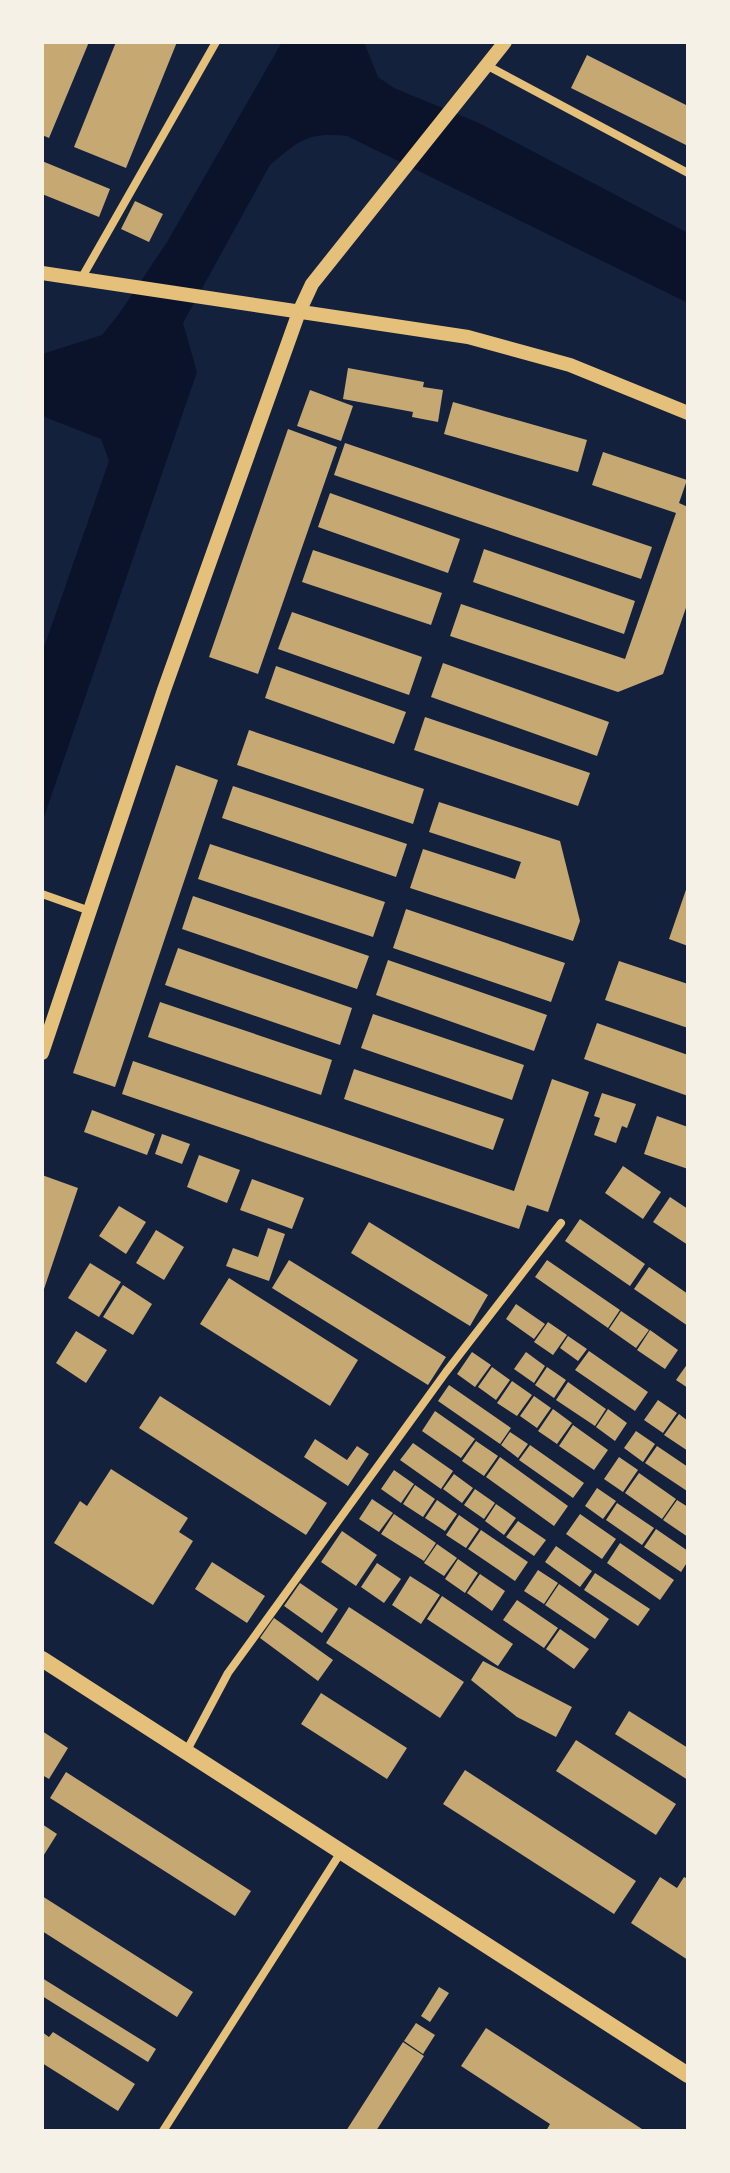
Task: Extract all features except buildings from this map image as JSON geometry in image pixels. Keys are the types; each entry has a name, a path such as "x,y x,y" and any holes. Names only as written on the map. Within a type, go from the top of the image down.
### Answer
{"main road":[{"path":"42,1659 688,2075"}],"street":[{"path":"81,279 216,42"},
{"path":"42,1053 164,690 299,312 312,284 505,42"},
{"path":"486,65 688,173"},
{"path":"42,273 468,337 570,365 688,413"},
{"path":"42,894 90,911"},
{"path":"186,1752 228,1673 446,1372 561,1223"},
{"path":"163,2131 341,1852"}],"water":[{"path":"282,42 364,42 378,77 394,88 479,123 688,233 688,303 347,136 313,137 280,156 270,165 183,323 197,372 42,823 42,653 109,461 101,439 42,416 42,354 102,335 119,314 167,242"}]}
